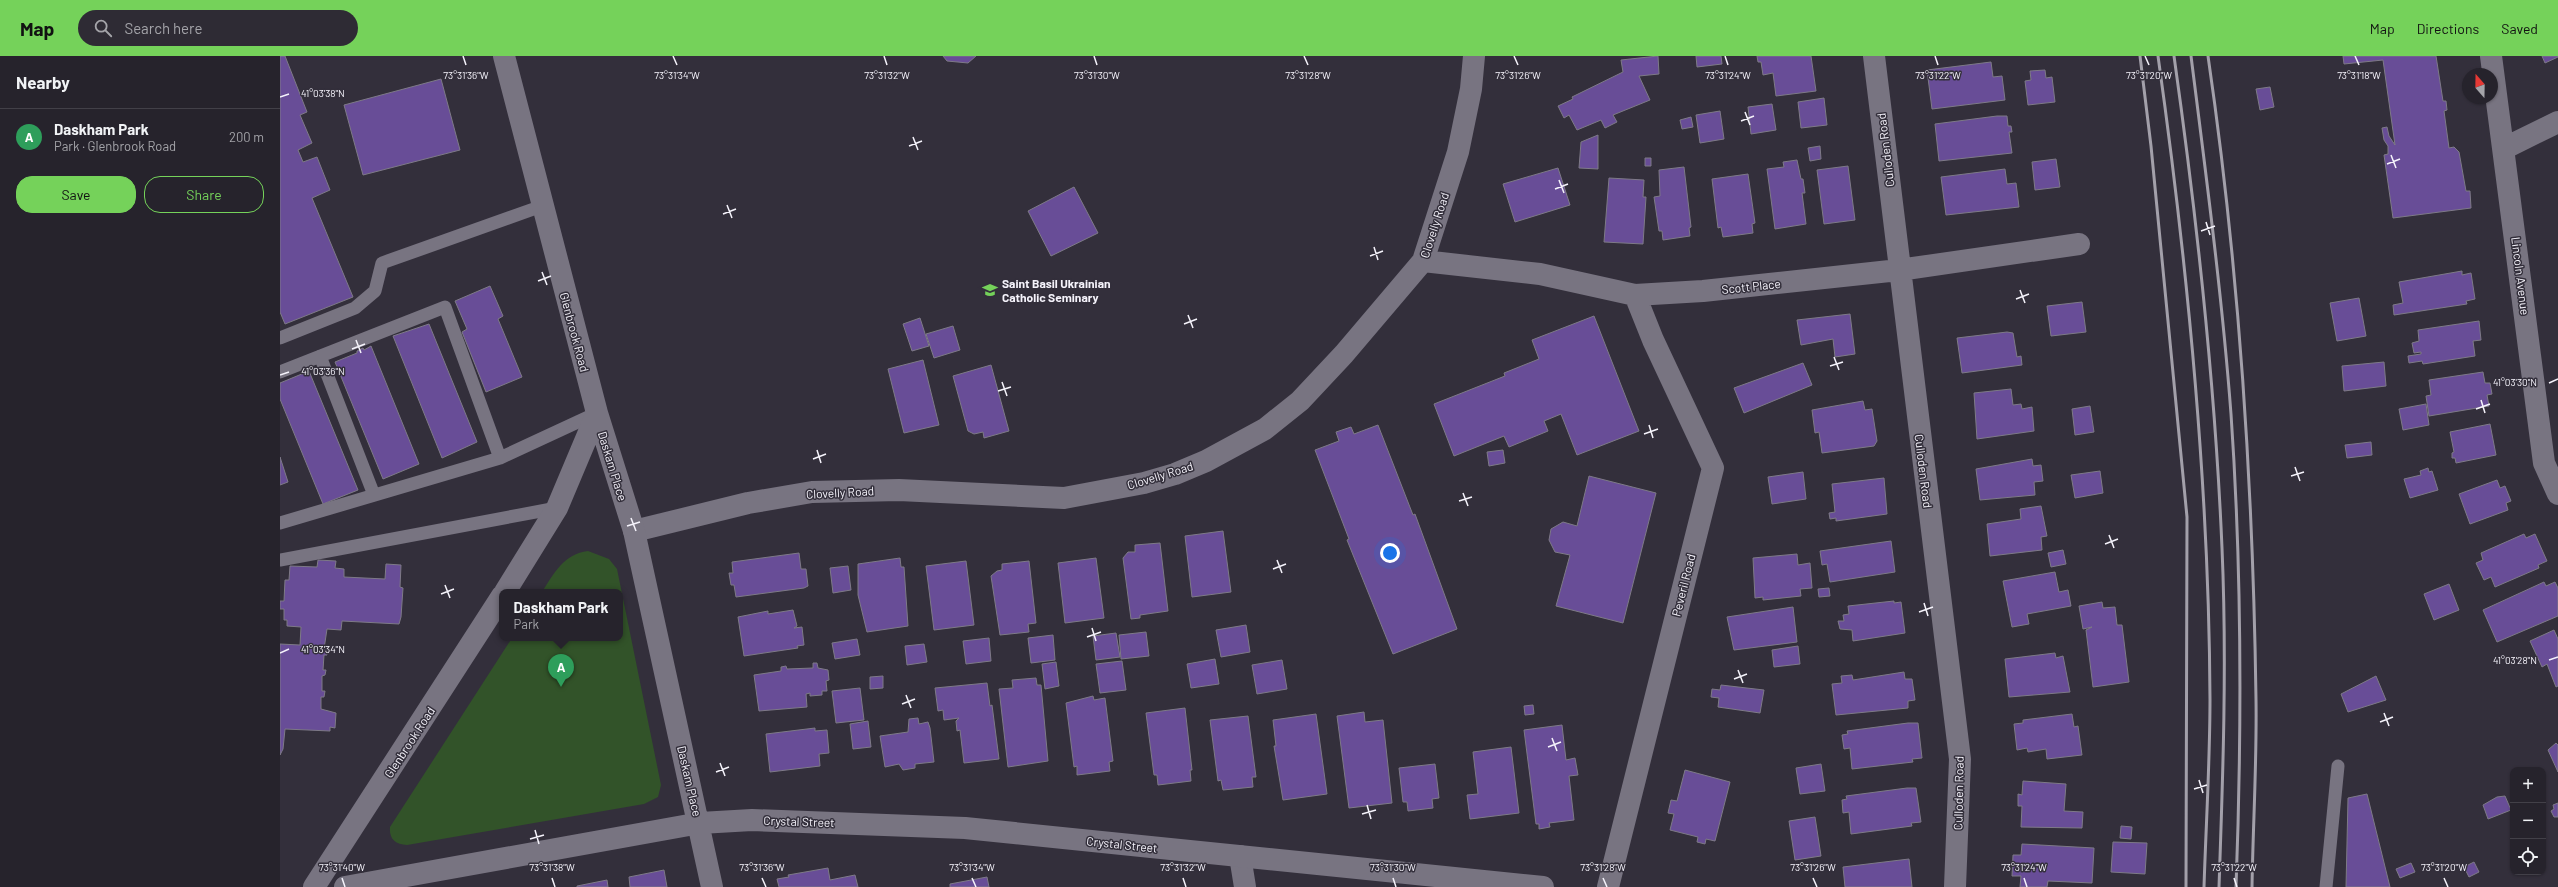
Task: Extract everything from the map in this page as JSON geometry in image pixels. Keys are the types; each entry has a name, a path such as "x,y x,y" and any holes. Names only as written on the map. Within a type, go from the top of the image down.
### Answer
{"street":[{"name":"Glenbrook Road","path":"504,56 597,413"},
{"name":"Clovelly Road","path":"634,531 748,503 812,492 899,490 1064,498 1144,483 1175,474 1206,461 1266,429 1300,401 1344,354 1423,261 1458,152 1471,89 1474,56"},
{"name":"Culloden Road","path":"1874,56 1960,759 1955,887"},
{"name":"Lincoln Avenue","path":"2492,56 2505,148 2544,463 2558,494"},
{"path":"2505,148 2558,122"},
{"name":"Scott Place","path":"1423,261 1540,274 1635,295 1703,291 1899,270 2079,244"},
{"name":"Peveril Road","path":"1608,887 1712,468 1653,340 1635,295"},
{"path":"507,589 557,508 597,413"},
{"name":"Daskam Place","path":"345,887 700,823 634,531 597,413"},
{"name":"Glenbrook Road","path":"314,887 499,601"},
{"name":"Crystal Street","path":"700,823 752,820 966,828 1543,887"},
{"path":"700,823 712,887"},
{"path":"1240,856 1245,887"}],"lane":[{"path":"280,338 355,308 375,291 382,263 542,206"},
{"path":"280,372 444,307 500,458"},
{"path":"320,356 374,495"},
{"path":"280,523 500,458 597,413"},
{"path":"280,560 557,508"},
{"path":"2326,887 2338,766"}],"green space":[{"path":"588,551 609,559 617,569 621,589 544,589 556,571 566,560"},
{"path":"623,598 661,785 658,797 644,804 407,845 396,842 392,838 390,827 510,641 623,641"}],"building":[{"path":"280,56 285,56 307,112 300,115 312,143 298,150 303,162 317,157 330,190 312,198 353,297 285,324 280,312"},
{"path":"943,56 976,56 968,63 947,61"},
{"path":"1658,56 1659,74 1639,76 1650,100 1613,115 1617,122 1605,128 1601,120 1577,130 1569,115 1564,118 1558,106 1573,99 1572,97 1623,72 1621,60"},
{"path":"1696,56 1721,56 1722,64 1697,67"},
{"path":"1757,56 1811,56 1816,91 1776,96 1773,73 1763,75 1761,62 1758,62"},
{"path":"2343,56 2436,56 2443,101 2446,101 2447,110 2444,111 2449,148 2454,147 2459,152 2466,191 2470,191 2471,208 2393,218 2384,155 2388,154 2388,146 2384,140 2382,128 2387,127 2389,136 2395,145 2383,60 2344,64"},
{"path":"2542,56 2558,56 2558,57 2545,63"},
{"path":"1991,62 1993,77 2002,76 2005,100 1932,109 1927,70"},
{"path":"2045,70 2046,78 2052,77 2055,102 2028,105 2025,81 2031,80 2030,71"},
{"path":"441,79 460,150 363,175 344,105"},
{"path":"2270,87 2274,107 2260,110 2256,89"},
{"path":"1824,98 1827,125 1801,128 1798,102"},
{"path":"1772,104 1776,130 1751,134 1748,107"},
{"path":"1720,111 1724,139 1700,143 1696,115"},
{"path":"2007,116 2008,126 2011,126 2012,132 2009,132 2012,153 1939,161 1935,124"},
{"path":"1691,117 1693,127 1682,129 1680,120"},
{"path":"1598,135 1598,169 1579,168 1581,142"},
{"path":"1820,146 1821,159 1810,161 1808,148"},
{"path":"1645,158 1651,158 1651,166 1645,166"},
{"path":"2056,159 2060,187 2035,190 2032,162"},
{"path":"1797,160 1801,179 1803,179 1805,193 1802,193 1806,224 1775,229 1767,169 1784,167 1783,162"},
{"path":"1848,166 1855,220 1824,224 1817,170"},
{"path":"1684,167 1691,227 1689,228 1690,236 1663,240 1662,231 1659,231 1654,197 1660,196 1659,170"},
{"path":"1558,168 1570,205 1515,222 1503,184"},
{"path":"2005,169 2007,184 2016,183 2019,207 1946,215 1941,177"},
{"path":"1748,174 1755,223 1752,224 1753,233 1723,237 1721,227 1718,228 1712,179"},
{"path":"1609,178 1644,180 1643,197 1646,197 1643,244 1604,242"},
{"path":"1074,187 1098,233 1051,256 1028,211"},
{"path":"2462,271 2462,275 2471,273 2475,299 2466,301 2467,304 2394,315 2393,305 2403,303 2399,282"},
{"path":"490,286 503,316 498,319 522,377 486,392 462,332 467,329 455,301"},
{"path":"2359,298 2366,336 2337,341 2330,303"},
{"path":"2082,302 2086,332 2051,336 2047,306"},
{"path":"1850,314 1855,354 1835,357 1833,339 1801,345 1797,320"},
{"path":"1594,316 1639,431 1577,455 1561,414 1544,421 1548,431 1509,447 1504,436 1454,456 1434,404 1505,376 1504,373 1539,359 1532,340"},
{"path":"920,318 929,346 912,351 903,324"},
{"path":"2479,321 2481,340 2473,341 2475,356 2423,364 2422,361 2409,363 2408,356 2421,354 2421,352 2414,353 2412,343 2419,341 2418,330"},
{"path":"429,324 477,442 442,458 393,336"},
{"path":"953,326 960,350 934,358 926,334"},
{"path":"2007,332 2013,333 2017,357 2021,356 2022,365 1962,373 1957,338"},
{"path":"371,346 419,464 383,479 335,362 357,353 357,351 363,348 364,350"},
{"path":"923,360 939,425 904,433 888,369"},
{"path":"2384,362 2386,386 2344,391 2342,366"},
{"path":"1803,363 1812,385 1744,413 1734,388"},
{"path":"991,365 1009,431 984,438 983,432 974,434 968,431 953,376"},
{"path":"309,371 358,490 323,504 280,399 280,383"},
{"path":"2483,372 2485,383 2490,383 2492,394 2487,395 2489,406 2429,416 2426,396 2431,395 2429,380"},
{"path":"2011,389 2013,405 2021,404 2022,409 2032,407 2034,431 1977,439 1974,393"},
{"path":"1863,401 1865,410 1872,409 1877,441 1874,446 1822,453 1819,432 1815,433 1812,410"},
{"path":"2426,404 2429,425 2403,430 2399,409"},
{"path":"2090,406 2094,432 2075,435 2072,409"},
{"path":"2490,424 2496,455 2456,463 2455,458 2452,458 2452,453 2454,452 2450,432"},
{"path":"1378,425 1413,515 1415,514 1457,629 1393,654 1347,540 1349,539 1315,450 1339,441 1336,432 1351,427 1354,434"},
{"path":"2371,442 2372,455 2347,458 2345,445"},
{"path":"1503,450 1505,463 1489,466 1487,452"},
{"path":"280,457 288,482 280,485"},
{"path":"2032,459 2033,466 2041,465 2043,481 2034,482 2035,495 1980,500 1976,469"},
{"path":"2428,468 2429,472 2432,471 2438,490 2410,498 2404,479 2421,475 2420,471"},
{"path":"2100,471 2103,493 2075,498 2071,475"},
{"path":"1803,472 1806,499 1772,504 1768,477"},
{"path":"1589,476 1656,493 1623,623 1556,606 1570,555 1555,552 1549,540 1551,529 1563,522 1577,526"},
{"path":"1884,478 1887,514 1836,521 1836,518 1830,519 1829,513 1835,512 1832,484"},
{"path":"2497,480 2500,488 2505,486 2511,501 2506,503 2508,510 2470,524 2459,494"},
{"path":"2041,506 2047,536 2041,537 2042,550 1990,556 1987,524 2021,519 2020,509"},
{"path":"1223,531 1231,592 1192,597 1185,536"},
{"path":"2524,534 2526,538 2535,534 2547,561 2538,565 2539,568 2495,587 2491,577 2484,580 2476,563 2483,560 2481,553"},
{"path":"1891,541 1895,572 1830,582 1827,564 1822,565 1820,551"},
{"path":"1160,543 1168,611 1140,615 1140,618 1131,619 1123,558 1128,552 1135,552 1135,545"},
{"path":"2063,550 2066,564 2051,567 2048,553"},
{"path":"799,553 801,569 806,569 808,586 804,588 736,597 734,585 731,585 729,573 733,573 732,562"},
{"path":"1797,554 1798,565 1810,563 1812,588 1800,589 1801,596 1763,600 1763,597 1755,598 1753,558"},
{"path":"900,558 901,567 904,567 908,626 867,632 858,595 858,564"},
{"path":"1096,558 1104,618 1065,623 1058,563"},
{"path":"318,560 336,561 335,568 344,569 344,577 385,579 386,564 401,565 400,587 403,588 401,617 399,624 342,621 341,630 327,629 324,649 327,649 327,655 324,655 323,670 326,670 325,675 322,676 322,691 325,691 324,697 321,697 321,709 336,713 335,728 330,727 330,731 285,729 283,749 280,755 280,644 300,645 301,627 287,626 287,620 284,620 284,609 280,609 280,601 284,601 285,580 289,580 290,566 317,567"},
{"path":"966,561 974,625 934,630 926,566"},
{"path":"1029,561 1036,623 1028,624 1029,632 1000,635 991,576 997,571 1002,570 1002,564"},
{"path":"848,566 851,590 833,593 830,568"},
{"path":"2055,572 2059,592 2068,590 2071,606 2027,614 2029,624 2012,627 2003,581"},
{"path":"2544,582 2546,586 2555,582 2558,588 2558,616 2497,642 2483,610"},
{"path":"2449,584 2459,610 2434,620 2424,594"},
{"path":"1829,588 1830,596 1819,597 1818,589"},
{"path":"1894,601 1894,603 1901,602 1905,633 1853,641 1852,630 1840,629 1838,621 1844,621 1843,615 1849,614 1848,606"},
{"path":"2102,602 2103,608 2115,607 2117,625 2122,625 2129,682 2093,687 2086,630 2092,627 2083,629 2079,606"},
{"path":"1793,607 1797,642 1734,650 1727,617"},
{"path":"793,610 797,626 794,628 802,627 804,645 797,646 798,648 744,656 738,617 768,611 768,614"},
{"path":"1246,625 1250,652 1221,657 1216,630"},
{"path":"2554,630 2558,639 2558,686 2556,687 2547,664 2542,667 2530,641"},
{"path":"1146,632 1149,656 1121,659 1119,635"},
{"path":"1116,633 1120,657 1096,660 1093,636"},
{"path":"1053,635 1055,660 1031,663 1028,638"},
{"path":"989,638 991,661 966,664 963,641"},
{"path":"857,639 860,655 835,659 832,643"},
{"path":"924,644 927,662 907,665 905,646"},
{"path":"1798,646 1800,664 1774,667 1772,650"},
{"path":"2055,653 2056,658 2063,656 2070,692 2009,697 2005,659"},
{"path":"1215,659 1219,684 1191,688 1187,664"},
{"path":"1282,660 1287,689 1257,694 1252,665"},
{"path":"1122,661 1126,690 1100,693 1096,664"},
{"path":"1056,662 1059,686 1045,689 1042,664"},
{"path":"813,663 817,663 818,668 828,670 829,680 826,681 827,691 822,691 822,695 810,696 810,693 806,694 807,707 759,711 754,675 781,671 781,667 786,666 787,669 813,668"},
{"path":"1904,672 1905,679 1912,679 1915,700 1908,701 1908,708 1836,715 1832,684 1842,683 1841,676 1852,675 1853,680"},
{"path":"883,676 883,688 870,689 870,677"},
{"path":"2376,676 2386,700 2348,712 2341,694"},
{"path":"1036,678 1037,685 1041,685 1048,761 1008,767 999,689 1013,688 1012,680"},
{"path":"987,683 990,706 992,705 999,759 964,763 960,730 957,731 956,721 959,718 944,720 943,710 938,711 935,688"},
{"path":"1721,685 1764,690 1760,713 1718,707 1719,698 1711,697 1712,689 1720,690"},
{"path":"860,688 864,720 836,723 832,691"},
{"path":"1093,696 1094,700 1105,698 1113,761 1109,762 1110,771 1077,775 1077,766 1074,767 1066,703"},
{"path":"1533,705 1534,714 1525,715 1524,706"},
{"path":"1185,708 1192,770 1190,770 1191,781 1158,785 1157,775 1154,775 1146,713"},
{"path":"1364,712 1365,722 1383,720 1392,803 1349,808 1337,716"},
{"path":"1316,714 1327,794 1283,800 1274,746 1276,746 1273,720"},
{"path":"2072,714 2074,727 2078,726 2082,755 2047,759 2046,749 2028,752 2027,748 2017,750 2014,724 2023,723 2023,720"},
{"path":"1248,716 1256,777 1252,777 1253,787 1223,790 1221,780 1218,781 1210,720"},
{"path":"918,718 919,724 928,722 934,762 915,764 915,768 903,770 899,764 885,767 880,736 908,732 909,719"},
{"path":"868,721 871,747 853,749 850,724"},
{"path":"1918,723 1922,758 1912,759 1913,762 1852,769 1850,748 1844,749 1842,735 1848,734 1847,731"},
{"path":"1562,725 1566,760 1575,758 1578,775 1569,776 1574,820 1549,823 1550,827 1539,829 1539,824 1536,824 1524,730"},
{"path":"815,728 815,731 827,730 829,753 819,754 820,766 770,772 766,734"},
{"path":"2556,743 2558,745 2558,772 2548,750"},
{"path":"1511,747 1519,813 1470,819 1467,795 1478,794 1473,752"},
{"path":"1435,764 1439,798 1432,799 1433,808 1408,811 1407,802 1403,802 1399,768"},
{"path":"1821,764 1825,791 1800,794 1796,768"},
{"path":"1685,770 1730,782 1715,841 1706,839 1705,844 1697,842 1698,837 1670,830 1674,814 1668,813 1671,800 1677,801"},
{"path":"2023,781 2066,784 2064,811 2083,812 2082,828 2021,827 2022,806 2018,806 2018,794 2022,795"},
{"path":"1916,788 1921,822 1911,823 1912,826 1851,834 1849,812 1843,813 1842,800 1847,799 1846,796"},
{"path":"2367,794 2390,887 2346,887 2348,798"},
{"path":"2505,796 2510,810 2488,819 2483,805 2497,797"},
{"path":"2558,803 2558,817 2554,817 2551,811 2554,809 2553,805"},
{"path":"1815,817 1821,856 1795,860 1789,821"},
{"path":"2121,826 2132,827 2131,839 2120,838"},
{"path":"2113,842 2147,843 2145,874 2111,872"},
{"path":"2022,844 2094,848 2092,883 2048,881 2047,887 2020,887 2021,876 2012,876 2013,855 2021,855"},
{"path":"1909,859 1912,887 1845,887 1843,867"},
{"path":"2474,862 2479,872 2469,877 2464,867"},
{"path":"2411,863 2415,872 2400,878 2396,869"},
{"path":"828,868 830,880 855,875 858,887 779,887 777,879 789,877 788,875"},
{"path":"664,870 667,887 630,887 629,877"},
{"path":"987,877 989,887 950,887 950,884"},
{"path":"607,880 608,887 577,887 577,886"}],"railway":[{"path":"2140,56 2151,146 2187,517 2186,887"},
{"path":"2158,56 2179,216 2195,376 2206,537 2210,699 2209,769 2204,887"},
{"path":"2174,56 2204,301 2219,486 2224,633 2223,760 2219,887"},
{"path":"2191,56 2223,325 2235,473 2240,650 2236,887"},
{"path":"2208,56 2219,136 2236,296 2248,457 2252,538 2256,699 2252,887"}],"place":[{"name":"Saint Basil Ukrainian Catholic Seminary","path":"990,290"},
{"name":"Daskham Park","path":"561,687"}]}
